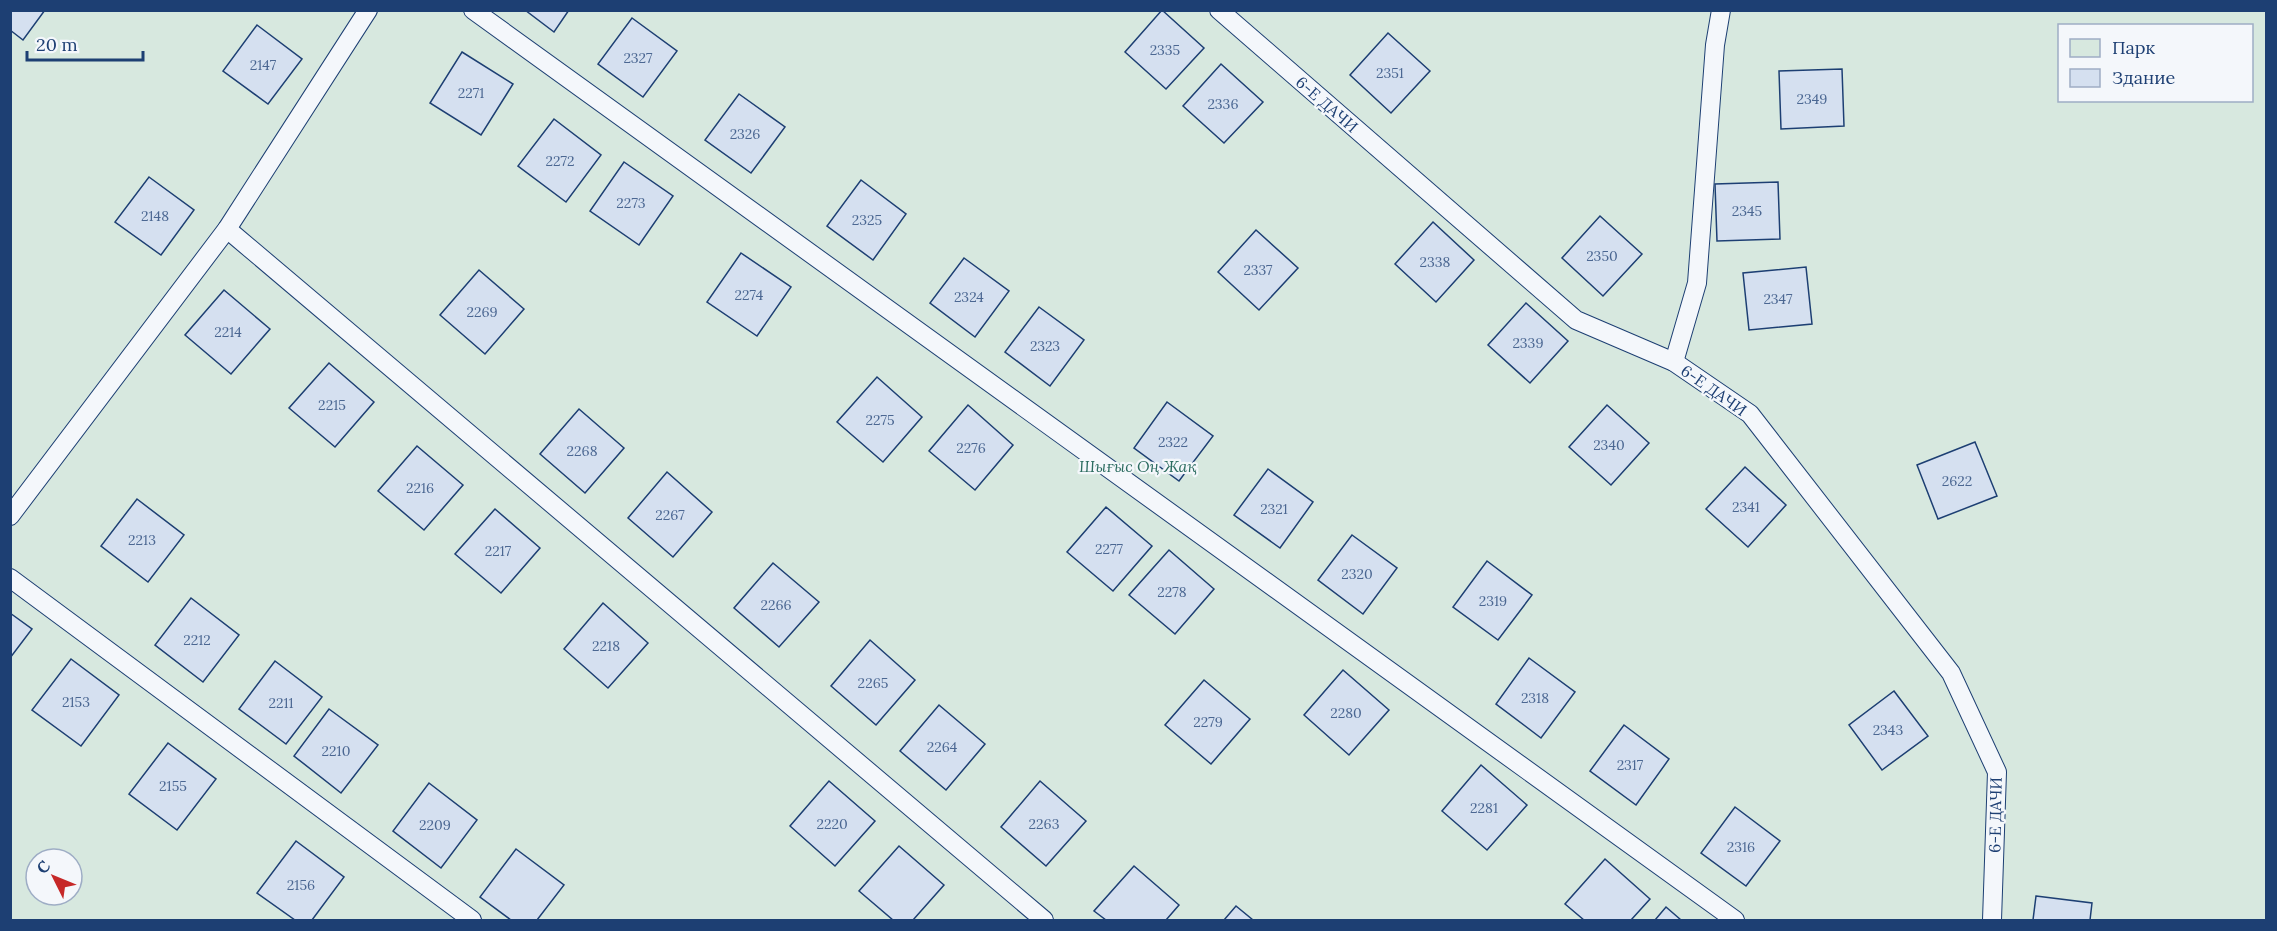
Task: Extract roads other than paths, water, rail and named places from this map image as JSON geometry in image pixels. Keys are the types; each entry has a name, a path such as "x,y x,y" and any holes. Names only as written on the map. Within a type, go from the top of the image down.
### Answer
{"lane":[{"path":"10,516 227,229 368,10"},
{"path":"473,10 1735,921"},
{"name":"6-Е ДАЧИ","path":"1219,10 1576,320 1674,362 1750,414 1885,591 1951,673 1997,772 1992,921"},
{"path":"1674,362 1697,283 1715,45 1722,10"},
{"path":"227,229 1044,921"},
{"path":"10,578 472,921"}],"park label":[{"name":"Шығыс Оң Жақ","path":"1138,466"}]}
